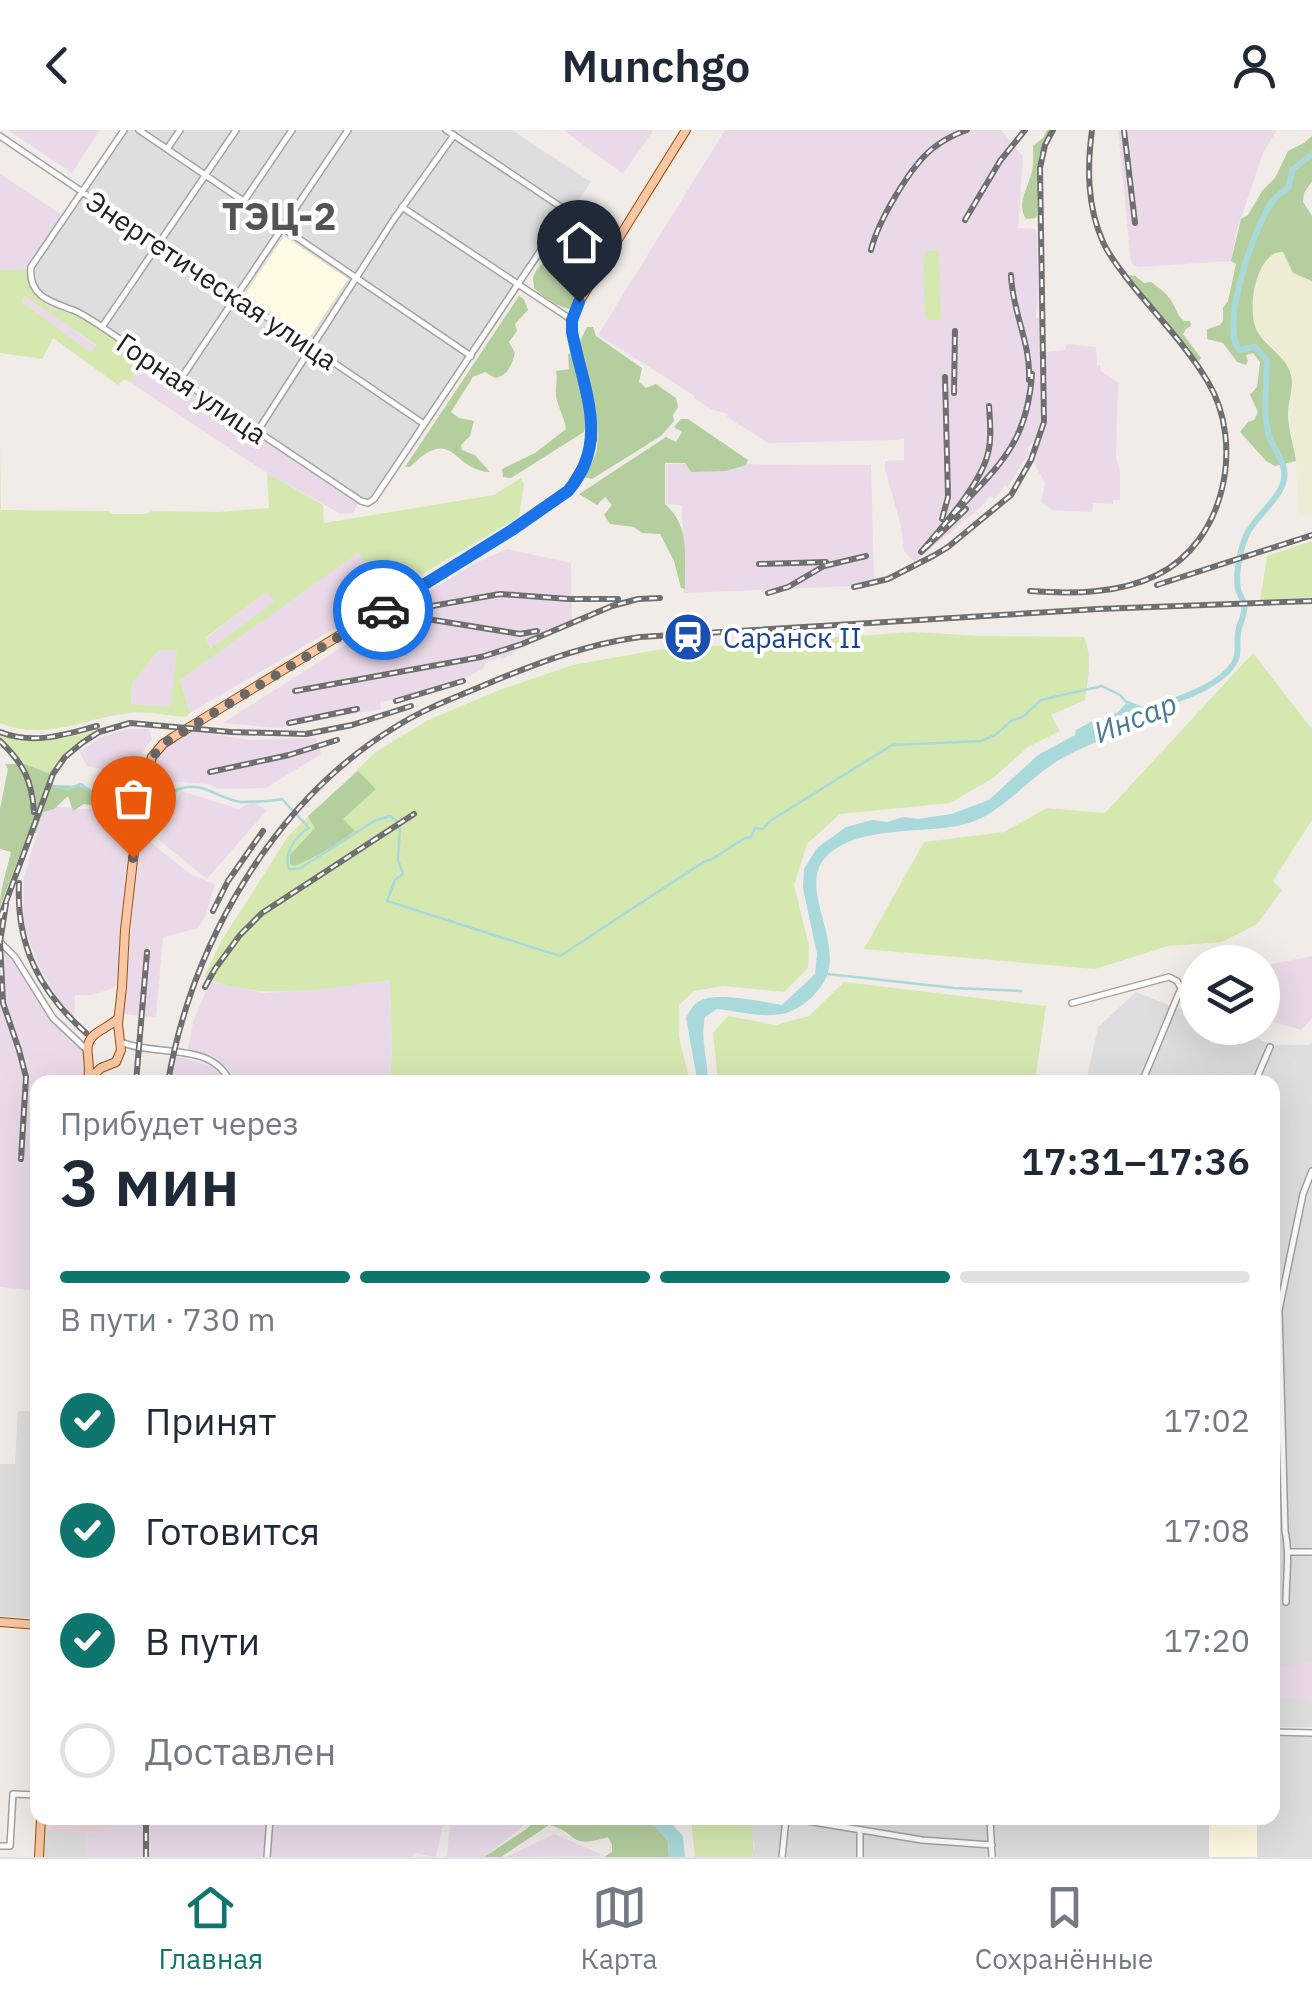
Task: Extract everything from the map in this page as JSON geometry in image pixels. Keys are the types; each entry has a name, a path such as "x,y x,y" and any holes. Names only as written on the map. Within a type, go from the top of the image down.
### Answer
{"main road":[{"path":"94,1075 116,1062 120,1055 118,1018 125,930 143,783 156,751 512,530 568,491 589,455 592,429 572,320 579,302 686,130"},
{"path":"88,1075 88,1044 118,1018"},
{"path":"103,1030 112,1031 118,1040"},
{"path":"89,1054 104,1067"},
{"path":"0,1622 30,1624"},
{"path":"38,1857 40,1825"}],"street":[{"path":"82,191 124,130"},
{"path":"139,130 471,356"},
{"path":"167,149 180,130"},
{"path":"102,327 236,130"},
{"path":"244,200 292,130"},
{"path":"180,380 348,130"},
{"path":"424,424 566,211 446,130"},
{"path":"257,432 402,207 454,135"},
{"name":"Энергетическая улица","path":"0,136 424,424"},
{"name":"Горная улица","path":"82,191 30,267 32,284 46,300 76,311 102,327 361,502 374,499 424,424"},
{"path":"402,207 572,320"},
{"path":"0,942 15,957 53,1018 89,1054"},
{"path":"1072,1003 1169,977 1176,980 1181,988 1145,1075"},
{"path":"74,1037 94,1035"},
{"path":"118,1040 130,1046 169,1050 211,1062 226,1075"},
{"path":"120,1055 130,1046"},
{"path":"1259,1075 1270,1047"},
{"path":"1280,1305 1303,1194 1312,1170"},
{"path":"1280,1347 1285,1531 1289,1552 1286,1602"},
{"path":"1289,1552 1312,1552"},
{"path":"1280,1732 1312,1733"},
{"path":"0,1846 10,1846 13,1794 30,1795"},
{"path":"267,1857 269,1825"},
{"path":"782,1857 787,1825"},
{"path":"844,1825 922,1840 992,1845"},
{"path":"991,1825 992,1857"},
{"path":"860,1830 860,1857"}],"shaded area":[{"path":"8,130 100,130 72,173"},
{"path":"121,130 512,130 591,182 382,494 366,507 80,316 55,309 38,298 28,281 30,261"},
{"path":"563,130 651,130 653,131 623,174"},
{"path":"725,130 1001,130 1023,156 1018,228 1035,229 1037,234 1036,318 1040,318 1042,424 1008,486 994,499 990,496 914,562 904,551 885,469 885,461 904,460 904,438 768,443 727,417 728,414 711,409 598,335"},
{"path":"1118,130 1277,130 1263,153 1236,233 1231,261 1138,267 1131,263"},
{"path":"0,174 62,215 27,269 0,270"},
{"path":"284,236 348,279 310,337 245,294"},
{"path":"1276,251 1283,251 1293,273 1312,281 1309,517 1298,510 1296,461 1288,416 1291,376 1278,353 1256,330 1252,309 1260,268"},
{"path":"26,295 96,346 90,352 22,302"},
{"path":"1067,344 1096,347 1097,365 1118,383 1116,458 1120,500 1113,500 1113,504 1093,503 1092,512 1052,510 1041,502 1045,483 1033,462 1044,427 1044,352 1065,350"},
{"path":"144,359 358,504 353,513 341,514 267,473 130,382"},
{"path":"666,464 871,465 874,580 855,586 684,593 682,505 666,504"},
{"path":"507,549 571,563 572,620 502,659 485,663 484,668 469,676 380,702 381,709 278,728 223,723 471,565"},
{"path":"358,552 390,593 190,713 180,680"},
{"path":"267,592 275,602 212,648 205,639"},
{"path":"160,649 178,651 170,708 131,704 132,683"},
{"path":"128,729 149,729 152,739 137,760 133,776 117,792 109,790 101,769 87,766 79,751 102,737"},
{"path":"192,731 251,740 316,738 321,754 266,788 218,789 208,784 148,780 158,754"},
{"path":"181,791 239,809 254,801 266,811 207,879 159,840"},
{"path":"45,806 135,812 124,896 119,983 91,995 75,995 74,1018 57,998 38,964 23,924 24,877"},
{"path":"139,840 149,841 190,874 215,884 198,928 163,937 156,1017 123,1014"},
{"path":"3,948 52,1023 82,1048 87,1068 84,1075 30,1075 30,1290 0,1287"},
{"path":"1312,956 1312,1018 1301,1030 1280,1024 1280,963"},
{"path":"390,980 390,1075 230,1075 215,1057 188,1050 193,1022 210,981 264,993"},
{"path":"1136,992 1180,1009 1180,1045 1312,1042 1312,1727 1280,1727 1280,1075 1088,1075 1098,1027"},
{"path":"170,1055 212,1066 223,1075 166,1075"},
{"path":"18,1411 30,1411 30,1618 0,1616 0,1464 15,1464"},
{"path":"1312,1661 1309,1700 1280,1697 1280,1665"},
{"path":"1280,1736 1312,1737 1312,1857 996,1857 994,1825 1280,1825"},
{"path":"44,1825 110,1825 109,1830 101,1833 44,1829"},
{"path":"109,1825 267,1825 265,1857 85,1857 85,1832 108,1830"},
{"path":"272,1825 443,1825 436,1857 414,1853 412,1857 270,1857"},
{"path":"450,1825 523,1826 484,1857 447,1857"},
{"path":"751,1825 987,1825 989,1857 752,1857 755,1845"},
{"path":"1209,1825 1257,1825 1257,1857 1209,1857"},
{"path":"44,1829 85,1832 85,1857 42,1857"},
{"path":"554,1834 606,1856 506,1857"}],"green space":[{"path":"1047,130 1052,130 1039,157 1037,215 1026,219 1022,202 1033,168 1033,146"},
{"path":"1312,136 1312,181 1303,202 1312,216 1312,281 1293,273 1283,252 1274,254 1260,271 1253,297 1257,331 1285,362 1292,379 1288,420 1296,461 1275,466 1240,432 1258,412 1250,395 1257,387 1260,362 1253,353 1246,355 1246,365 1237,362 1223,343 1207,339 1207,329 1223,321 1241,219 1275,178 1288,151"},
{"path":"573,222 588,232 600,222 606,224 612,238 571,309 556,304 534,288 533,277 553,242"},
{"path":"928,251 939,251 941,320 928,320 925,315 923,256"},
{"path":"27,269 32,288 44,302 80,316 144,359 130,382 124,379 118,385 53,338 42,359 0,353 0,270","holes":["25,296 96,345 90,352 22,302"]},
{"path":"1128,275 1157,286 1182,319 1190,321 1191,326 1183,334 1201,358 1199,361 1195,359"},
{"path":"519,296 528,310 515,324 517,331 509,342 515,353 509,369 495,378 485,372 473,377 451,412 474,421 462,450 475,455 490,472 477,470 445,449 436,449 405,467"},
{"path":"587,327 593,327 596,336 642,368 639,382 646,388 656,384 676,398 678,407 674,421 661,436 592,479 583,477 595,455 598,436 579,343"},
{"path":"573,353 585,412 584,432 511,478 503,477 502,469 535,453 566,429 556,396 556,371 569,369 568,354"},
{"path":"681,419 688,419 748,460 746,465 726,471 691,472 685,463 665,463 665,504 682,533 685,589 681,588 674,561 660,534 610,524 604,515 612,505 605,497 597,505 579,494 666,437 676,442 682,432 674,427"},
{"path":"0,443 1,510 146,514 269,508 267,473 323,505 324,523 494,495 521,478 524,484 519,517 390,593 358,553 180,680 190,713 186,717 131,713 34,730 0,723","holes":["267,592 274,602 211,648 205,638","160,649 177,651 170,707 131,704 132,683"]},
{"path":"1312,541 1312,597 1260,601 1267,556"},
{"path":"913,632 1084,637 1089,660 1085,700 1051,715 1060,731 1028,747 993,778 950,803 840,814 807,844 794,885 809,946 808,968 784,992 723,986 694,991 679,1005 679,1037 688,1075 390,1075 390,980 272,991 249,990 204,977 222,940 289,835 376,752 428,720 502,689 573,665 656,650"},
{"path":"1253,653 1312,729 1312,820 1273,881 1282,890 1257,924 1222,942 1168,946 1095,969 864,949 924,842 1004,832 1047,808 1105,813"},
{"path":"104,728 61,757 50,774 25,764 0,738 0,734 52,740"},
{"path":"5,764 25,764 50,774 53,785 80,786 100,797 95,806 84,804 73,811 68,796 54,809 43,812 36,833 27,836 0,907 11,852 0,849 0,809 8,769"},
{"path":"358,771 376,789 343,819 355,831 310,859 290,864 290,855 315,828 308,816"},
{"path":"844,982 1046,1006 1036,1075 717,1075 713,1033 728,1016 776,1025 809,1016"},
{"path":"531,1825 549,1825 501,1857 484,1857"},
{"path":"549,1825 649,1825 656,1827 668,1841 669,1857 604,1857 612,1852 608,1837 579,1841"},
{"path":"692,1825 752,1825 752,1857 695,1857"}],"water":[{"path":"1128,701 1144,707 1154,701 1166,701 1166,705 1115,734 1107,718"},
{"path":"1100,717 1111,735 1057,761 986,816 946,828 871,835 838,847 825,858 816,887 830,955 828,972 820,988 785,1013 760,1015 717,1009 705,1017 707,1075 696,1075 686,1018 695,1004 724,997 782,1005 815,974 817,954 803,888 804,869 817,848 846,827 872,820 887,822 951,814 989,800 1038,755 1075,735 1076,730"},
{"path":"649,1825 673,1825 683,1836 685,1857 669,1857 668,1841 656,1827"}],"waterway":[{"name":"Инсар","path":"1162,704 1216,681 1237,656 1244,608 1237,583 1242,548 1250,529 1278,494 1284,473 1267,427 1267,360 1255,347 1239,350 1234,337 1236,299 1265,215 1289,187 1292,170 1312,154"},
{"path":"400,826 398,860 403,874 395,880 387,901 560,956 705,861 751,837 755,828 763,829 892,745 981,741 1024,716 1041,700 1102,686 1128,704"},
{"path":"56,787 68,789 81,784 104,797 131,803"},
{"path":"152,784 172,792 200,788 241,802 282,799 309,828 292,846 289,869 299,869 376,820 390,816 398,822"},
{"path":"828,974 1021,991"}],"railway":[{"path":"871,250 888,210 914,168 936,146 967,130"},
{"path":"965,220 1000,161 1025,130"},
{"path":"854,587 888,579 948,547 1011,495 1031,460 1044,422 1040,168 1053,130"},
{"path":"1030,591 1078,592 1127,586 1157,575 1180,560 1199,540 1213,516 1226,462 1219,407 1208,382 1103,242 1090,187 1092,130"},
{"path":"1124,130 1135,223"},
{"path":"1011,275 1029,380"},
{"path":"954,393 955,331"},
{"path":"954,514 997,467 1017,436 1032,374"},
{"path":"942,519 948,497 945,377"},
{"path":"966,509 921,552 978,478 990,441 989,406"},
{"path":"1157,585 1312,535"},
{"path":"768,593 788,587 824,566 866,556"},
{"path":"759,564 826,562"},
{"path":"432,606 500,594 618,599"},
{"path":"295,691 481,657 612,606 660,598"},
{"path":"170,1075 197,978 219,928 245,880 277,835 313,793 353,757 408,719 457,696 566,654 640,637 1098,609 1312,601"},
{"path":"421,618 520,634 537,631"},
{"path":"396,701 463,681"},
{"path":"0,918 53,774 65,757 99,732 130,723 306,734 352,725 411,706"},
{"path":"289,723 357,709"},
{"path":"0,732 37,738 97,726"},
{"path":"210,772 337,740"},
{"path":"0,741 25,773 34,812"},
{"path":"205,987 240,935 262,913 414,814"},
{"path":"213,911 228,881 263,831"},
{"path":"19,883 22,927 34,966 56,1001 86,1033"},
{"path":"6,904 0,942 3,1003 26,1077 21,1159"},
{"path":"137,1075 147,952"},
{"path":"146,1825 146,1857"}],"way so far":[{"path":"133,858 143,783 152,758 163,744 383,610"}],"place":[{"name":"Саранск II","path":"688,637"}],"district":[{"name":"ТЭЦ-2","path":"279,215"}],"route":[{"path":"383,610 512,530 575,483 589,455 592,429 572,332 579,302"}]}
